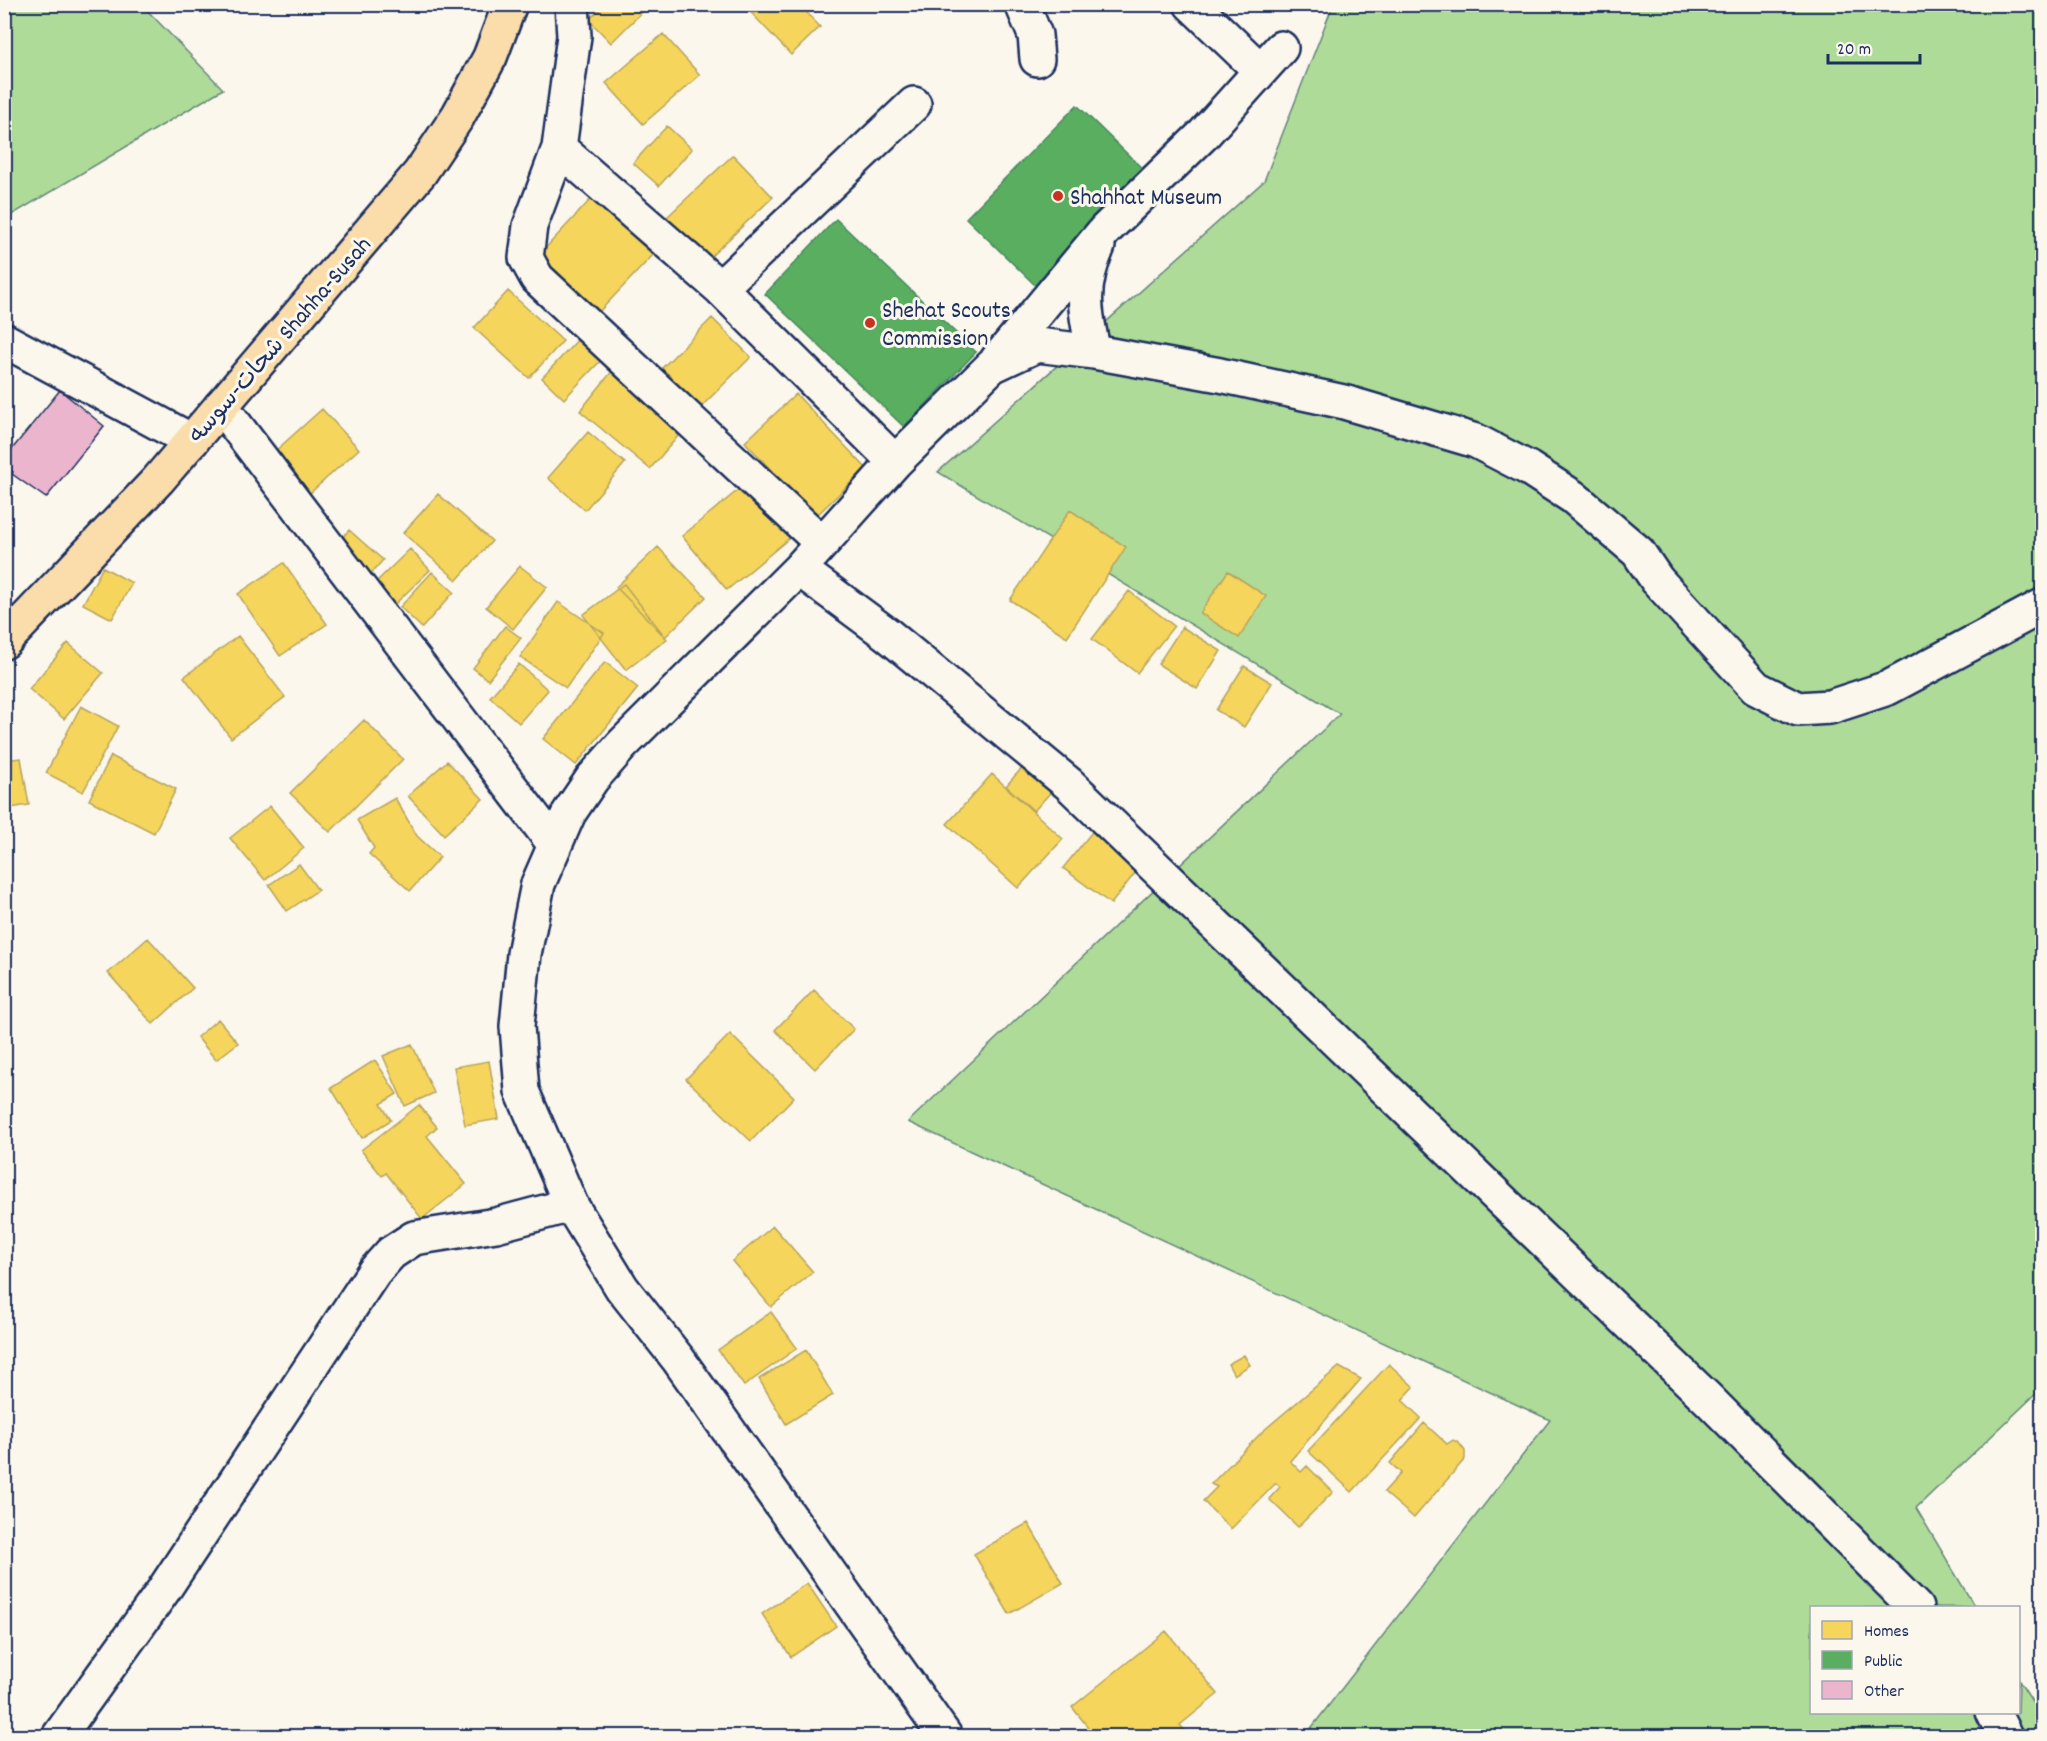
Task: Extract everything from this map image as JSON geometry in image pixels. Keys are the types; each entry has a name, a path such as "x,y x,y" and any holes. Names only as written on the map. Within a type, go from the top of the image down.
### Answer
{"main road":[{"name":"شحات-سوسه Shahha-Susah","path":"4,642 158,480 420,173 458,116 490,57 510,4"}],"street":[{"path":"572,4 574,36 559,148 530,226 526,258 537,278 822,543"},
{"path":"1022,4 1035,35 1037,59"},
{"path":"945,1737 678,1359 622,1288 571,1205 522,1091 517,1026 524,954 538,884 569,813 592,779 622,745 799,569 895,462 992,366 1105,230 1204,134 1270,59 1191,4"},
{"path":"720,288 914,105"},
{"path":"559,148 720,288 895,462"},
{"path":"1094,352 1085,313 1086,272 1105,230"},
{"path":"4,340 192,441"},
{"path":"992,366 1037,345 1094,352 1220,375 1344,402 1476,441 1528,468 1573,497 1638,552 1657,580 1756,688 1798,709 1830,707 1888,688 2043,606"},
{"path":"221,406 555,845"},
{"path":"799,569 888,635 1069,784 1708,1399 1914,1606"},
{"path":"59,1737 163,1591 374,1272 391,1252 414,1238 496,1225 571,1205"},
{"path":"1994,1714 2005,1737"}],"green space":[{"path":"4,5 142,5 223,89 5,219"},
{"path":"1333,5 2042,5 2042,1388 1916,1508 1974,1606 1810,1606 1810,1714 2020,1714 2020,1683 2042,1717 2042,1736 1305,1736 1550,1420 908,1122 1340,714 938,472 1264,181"}],"building: Homes":[{"path":"605,4 637,4 643,11 611,43 589,20"},
{"path":"743,4 799,4 820,27 791,55"},
{"path":"663,34 700,75 643,124 606,83"},
{"path":"667,126 692,149 659,186 633,163"},
{"path":"733,155 773,197 707,260 667,217"},
{"path":"592,198 653,255 599,312 539,255"},
{"path":"508,291 563,341 529,378 474,328"},
{"path":"712,318 751,357 701,407 662,368"},
{"path":"583,334 606,355 564,399 542,378"},
{"path":"613,370 684,429 650,469 580,411"},
{"path":"796,394 866,468 815,517 745,442"},
{"path":"322,409 359,449 299,503 262,463"},
{"path":"588,432 625,463 585,510 548,478"},
{"path":"748,482 792,536 727,590 682,536"},
{"path":"438,494 492,541 457,580 403,533"},
{"path":"1070,510 1126,547 1067,637 1010,600"},
{"path":"349,530 383,560 368,577 334,547"},
{"path":"658,547 706,597 665,637 616,587"},
{"path":"410,549 430,570 393,606 373,585"},
{"path":"284,563 327,624 280,656 238,594"},
{"path":"520,566 547,587 513,629 486,607"},
{"path":"103,567 132,583 112,619 83,604"},
{"path":"1228,571 1266,596 1239,638 1200,613"},
{"path":"432,572 454,592 422,628 400,607"},
{"path":"624,584 667,639 626,670 583,615"},
{"path":"1129,591 1174,626 1137,673 1092,639"},
{"path":"558,602 604,633 566,688 520,657"},
{"path":"505,626 521,638 488,680 473,668"},
{"path":"1182,627 1221,651 1197,689 1158,664"},
{"path":"238,636 285,697 231,738 184,677"},
{"path":"68,643 103,673 64,719 29,689"},
{"path":"605,662 638,688 576,765 543,739"},
{"path":"519,664 548,690 519,723 490,697"},
{"path":"1244,666 1272,683 1244,727 1216,710"},
{"path":"81,706 118,726 83,792 46,773"},
{"path":"364,720 403,759 330,832 290,793"},
{"path":"111,756 176,789 154,833 89,800"},
{"path":"21,758 29,805 4,809 4,760"},
{"path":"1030,759 1058,784 1034,811 1006,786"},
{"path":"447,761 483,799 444,835 408,796"},
{"path":"992,774 1063,839 1018,888 947,824"},
{"path":"395,798 417,836 440,857 410,891 369,854 374,848 357,820"},
{"path":"270,806 304,848 265,880 230,838"},
{"path":"1092,832 1139,868 1111,904 1063,868"},
{"path":"299,864 318,890 287,911 269,885"},
{"path":"148,938 193,988 153,1024 108,973"},
{"path":"814,990 854,1029 815,1069 775,1030"},
{"path":"218,1019 238,1043 216,1060 197,1037"},
{"path":"730,1034 794,1097 751,1141 686,1079"},
{"path":"412,1044 434,1093 405,1106 383,1056"},
{"path":"375,1060 397,1094 381,1104 391,1120 362,1138 331,1088"},
{"path":"489,1061 499,1119 465,1125 454,1067"},
{"path":"419,1105 437,1127 427,1136 466,1184 422,1219 386,1173 382,1176 361,1150"},
{"path":"773,1226 813,1272 771,1307 732,1261"},
{"path":"771,1312 797,1348 744,1386 718,1350"},
{"path":"806,1350 833,1395 786,1424 759,1379"},
{"path":"1244,1355 1250,1365 1234,1375 1228,1364"},
{"path":"1389,1364 1414,1387 1402,1400 1421,1418 1352,1492 1308,1451"},
{"path":"1339,1367 1361,1379 1290,1461 1301,1472 1307,1466 1333,1492 1298,1527 1269,1499 1280,1487 1276,1483 1231,1529 1203,1501 1217,1487 1211,1484 1263,1431"},
{"path":"1424,1423 1447,1444 1453,1440 1459,1443 1465,1451 1465,1459 1414,1518 1384,1492 1401,1473 1390,1463"},
{"path":"1028,1523 1063,1583 1009,1614 974,1554"},
{"path":"807,1583 836,1626 791,1657 762,1614"},
{"path":"1166,1631 1218,1694 1180,1725 1190,1736 1095,1736 1072,1707"}],"building: Public":[{"name":"Shahhat Museum","path":"1077,105 1149,175 1038,288 966,218"},
{"name":"Shehat Scouts Commission","path":"836,219 976,352 904,427 765,294"}],"building: Other":[{"path":"60,390 104,426 46,498 12,474 13,472 4,465 4,459"}],"place":[{"name":"Shahhat Museum","path":"1058,196"},
{"name":"Shehat Scouts Commission","path":"870,323"}]}
